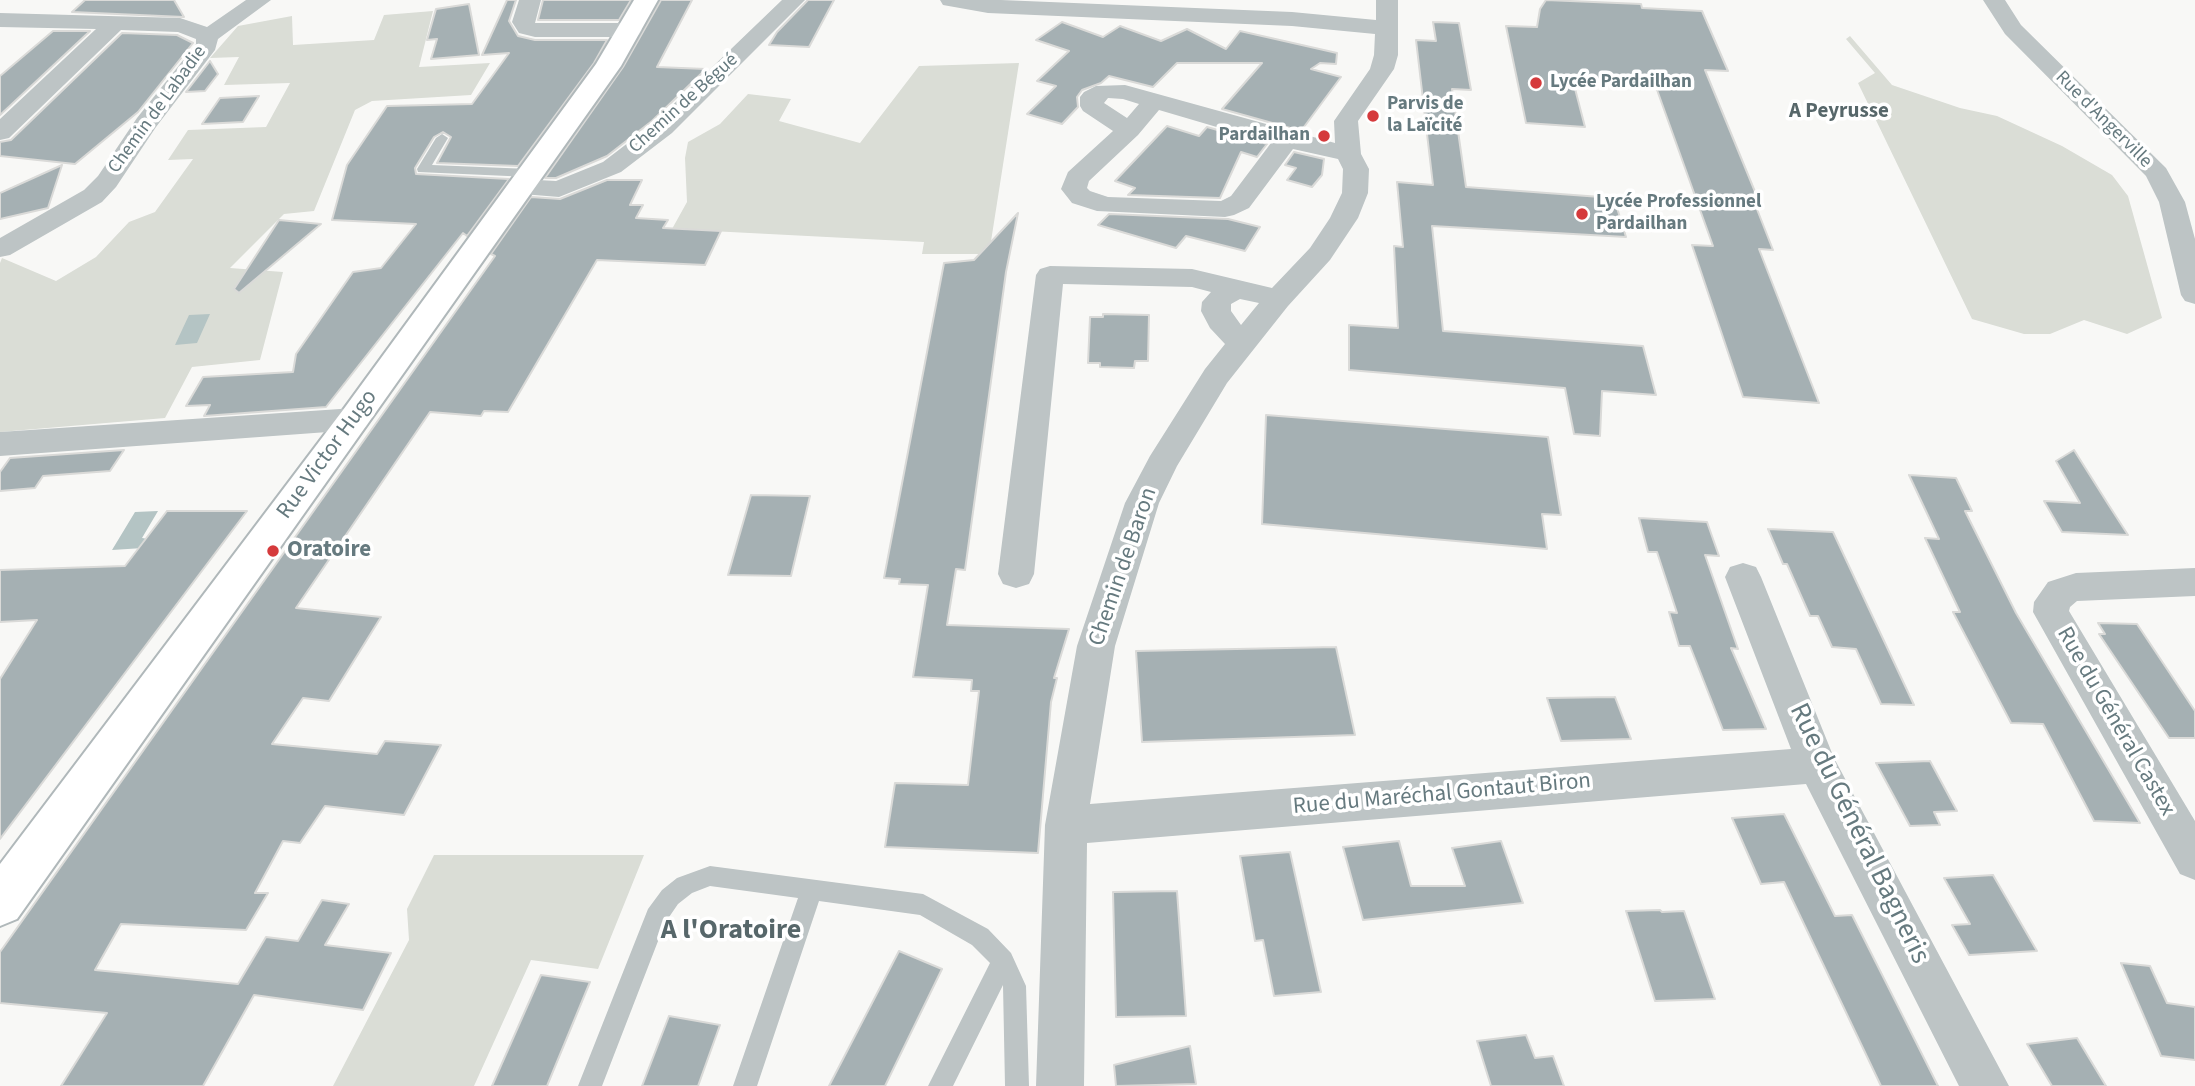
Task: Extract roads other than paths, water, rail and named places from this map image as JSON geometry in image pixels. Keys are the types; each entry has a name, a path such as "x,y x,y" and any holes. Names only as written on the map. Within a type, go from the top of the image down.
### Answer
{"main road":[{"name":"Rue Victor Hugo","path":"0,903 355,419 631,30 646,0"}],"street":[{"path":"206,37 260,0"},
{"path":"530,0 523,22 527,28 631,30"},
{"name":"Chemin de Bégué","path":"524,180 559,189 612,167 663,128 794,0"},
{"path":"951,0 1031,9 1292,10 1386,28"},
{"name":"Chemin de Baron","path":"1060,1086 1066,825 1096,646 1142,503 1161,464 1216,376 1278,299 1320,254 1343,218 1354,193 1356,169 1348,154 1346,121 1382,69 1386,55 1387,0"},
{"name":"Rue d'Angerville","path":"1994,0 2013,29 2157,173 2172,202 2195,296"},
{"name":"Chemin de Labadie","path":"0,20 180,25 201,32 206,37 207,45 202,55 146,123 107,181 93,196 7,236"},
{"path":"0,133 116,23"},
{"path":"1129,130 1091,106 1092,97 1112,90 1287,140 1348,154"},
{"path":"1154,102 1129,130 1077,178 1074,189 1081,197 1106,205 1225,209 1240,202 1287,140"},
{"path":"1016,574 1050,275 1192,278 1278,299"},
{"path":"1242,289 1225,294 1217,302 1216,312 1220,321 1242,345"},
{"path":"0,444 355,419"},
{"name":"Rue du Général Bagneris","path":"1743,577 1817,765 1984,1086"},
{"name":"Rue du Général Castex","path":"2195,582 2076,587 2061,592 2052,602 2051,612 2195,860"},
{"name":"Rue du Maréchal Gontaut Biron","path":"1066,825 1817,765"}],"lane":[{"path":"442,138 423,169 524,180"},
{"path":"590,1086 656,917 670,897 685,885 710,876 923,905 980,937 1003,961 1015,986 1017,1086"},
{"path":"745,1086 812,890"},
{"path":"940,1086 1003,961"}],"place":[{"name":"Lycée Pardailhan","path":"1536,83"},
{"name":"Parvis de la Laïcité","path":"1373,116"},
{"name":"Pardailhan","path":"1324,136"},
{"name":"Lycée Professionnel Pardailhan","path":"1582,214"},
{"name":"Oratoire","path":"273,551"}],"district":[{"name":"A Peyrusse","path":"1839,112"},
{"name":"A l'Oratoire","path":"731,932"}]}
